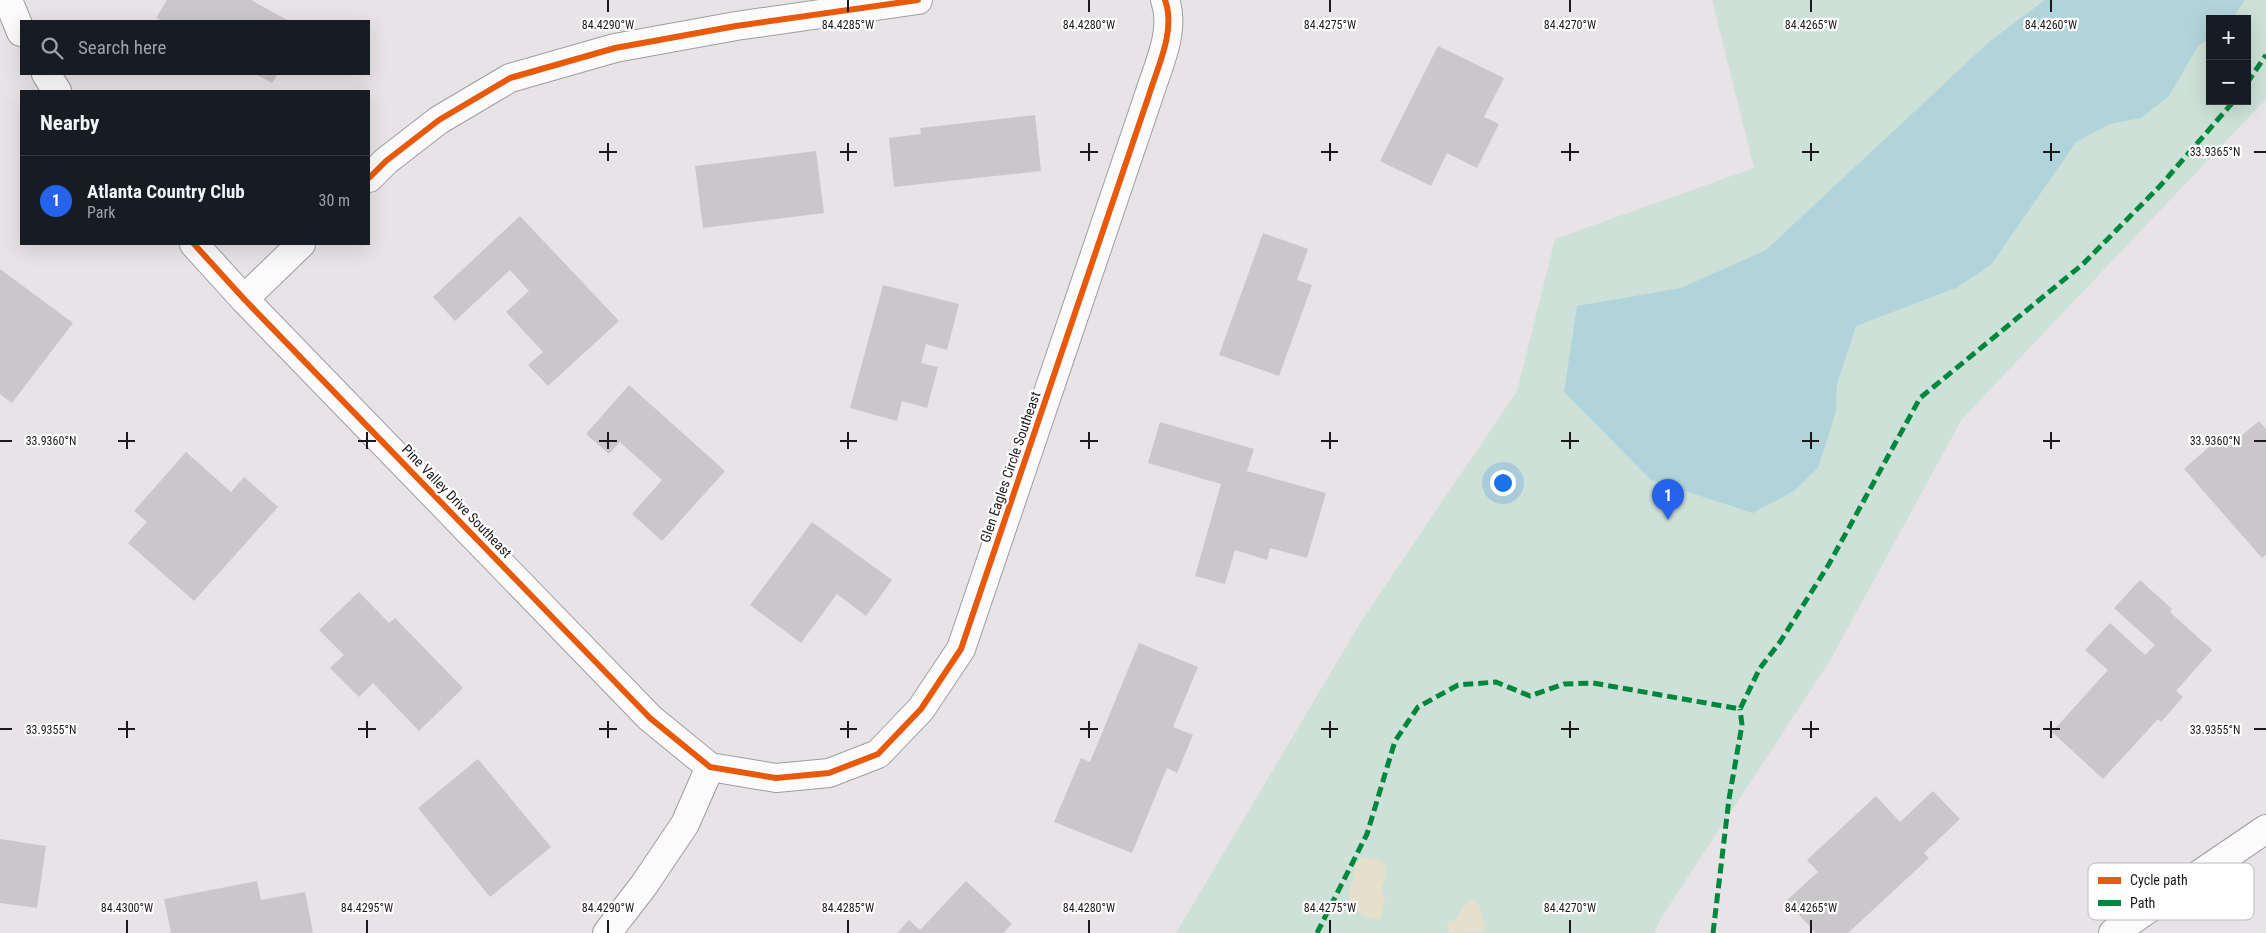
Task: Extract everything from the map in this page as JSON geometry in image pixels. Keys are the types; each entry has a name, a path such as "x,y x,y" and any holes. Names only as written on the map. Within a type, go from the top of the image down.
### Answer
{"street":[{"path":"8,0 20,30"},
{"path":"370,177 386,161 439,120 510,78 616,48 736,26 918,0"},
{"name":"Glen Eagles Circle Southeast","path":"710,767 776,778 829,773 878,754 920,709 961,648 1149,95 1167,34 1169,12 1165,0"},
{"path":"47,75 55,90"},
{"name":"Pine Valley Drive Southeast","path":"195,245 244,299 650,718 710,767"},
{"path":"244,299 300,245"},
{"path":"607,933 644,885 685,824 710,767"},
{"path":"2215,863 2266,828"},
{"path":"2113,933 2132,920"}],"green space":[{"path":"1712,0 2266,0 2266,99 1962,419 1828,664 1661,918 1654,933 1176,933 1362,620 1517,391 1555,239 1754,168"}],"sand":[{"path":"1361,857 1381,861 1386,866 1385,879 1381,889 1385,901 1380,919 1361,914 1352,905 1350,900 1350,885 1356,865"},
{"path":"1471,900 1478,903 1485,926 1483,931 1450,933 1447,930 1447,925 1451,921 1455,921 1464,905"}],"water":[{"path":"2045,0 2245,0 2235,15 2206,15 2206,41 2198,46 2169,96 2141,118 2110,124 2076,142 1991,265 1956,288 1856,326 1837,384 1836,412 1818,468 1794,491 1753,513 1651,480 1564,392 1577,306 1681,288 1766,250 1989,42"}],"building":[{"path":"167,0 251,0 287,20 161,20 156,18"},
{"path":"1438,46 1504,78 1484,117 1499,124 1477,168 1447,153 1431,186 1380,161"},
{"path":"257,75 277,75 272,83"},
{"path":"1035,115 1041,171 894,187 889,138 921,134 920,128"},
{"path":"816,151 824,213 703,228 695,166"},
{"path":"520,216 619,321 548,386 528,365 543,352 506,312 529,291 510,270 455,321 433,297"},
{"path":"1263,233 1308,249 1297,280 1312,285 1279,376 1219,355"},
{"path":"0,269 73,323 12,403 0,394"},
{"path":"883,285 959,304 947,350 926,344 921,363 938,367 927,408 902,401 897,421 850,408"},
{"path":"629,385 725,471 662,541 632,514 662,480 620,442 609,454 586,434"},
{"path":"2259,421 2266,429 2266,555 2262,558 2184,469 2219,438 2227,448"},
{"path":"1160,422 1254,449 1247,471 1326,493 1307,558 1270,548 1267,560 1235,550 1225,584 1195,576 1221,484 1148,463"},
{"path":"186,452 231,492 244,477 278,507 194,601 128,543 147,522 134,511"},
{"path":"812,522 892,580 866,616 837,594 801,643 750,605"},
{"path":"2140,580 2172,609 2170,612 2212,650 2176,691 2183,697 2161,722 2158,719 2103,779 2052,732 2108,670 2085,650 2110,623 2145,655 2155,645 2114,608"},
{"path":"359,592 389,623 395,618 463,688 419,731 373,683 359,697 330,668 344,655 319,630"},
{"path":"1139,643 1198,667 1173,727 1193,735 1177,773 1167,768 1132,853 1054,822 1081,758 1090,762"},
{"path":"478,759 551,847 490,897 418,808"},
{"path":"1933,791 1960,819 1924,853 1929,858 1848,933 1816,933 1786,901 1818,872 1807,860 1876,796 1900,822"},
{"path":"0,839 46,846 37,908 0,903"},
{"path":"257,881 261,900 305,892 313,933 171,933 164,899"},
{"path":"966,881 1012,924 1003,933 897,933 909,920 920,930"}],"marked path":[{"path":"2251,77 2266,55"},
{"path":"1317,933 1367,834 1395,741 1418,707 1458,685 1496,682 1530,696 1564,684 1593,683 1740,709 1760,668 1780,642 1829,564 1920,398 2083,264 2160,186 2231,105"},
{"path":"1713,933 1729,799 1742,725 1740,709"}],"cycle path":[{"path":"370,177 386,161 439,120 510,78 615,48 736,26 918,0"},
{"path":"195,245 244,299 650,718 710,767 776,778 829,773 878,754 921,709 961,649 1161,60 1168,23 1165,0"}],"place":[{"name":"Atlanta Country Club","path":"1668,520"}]}
